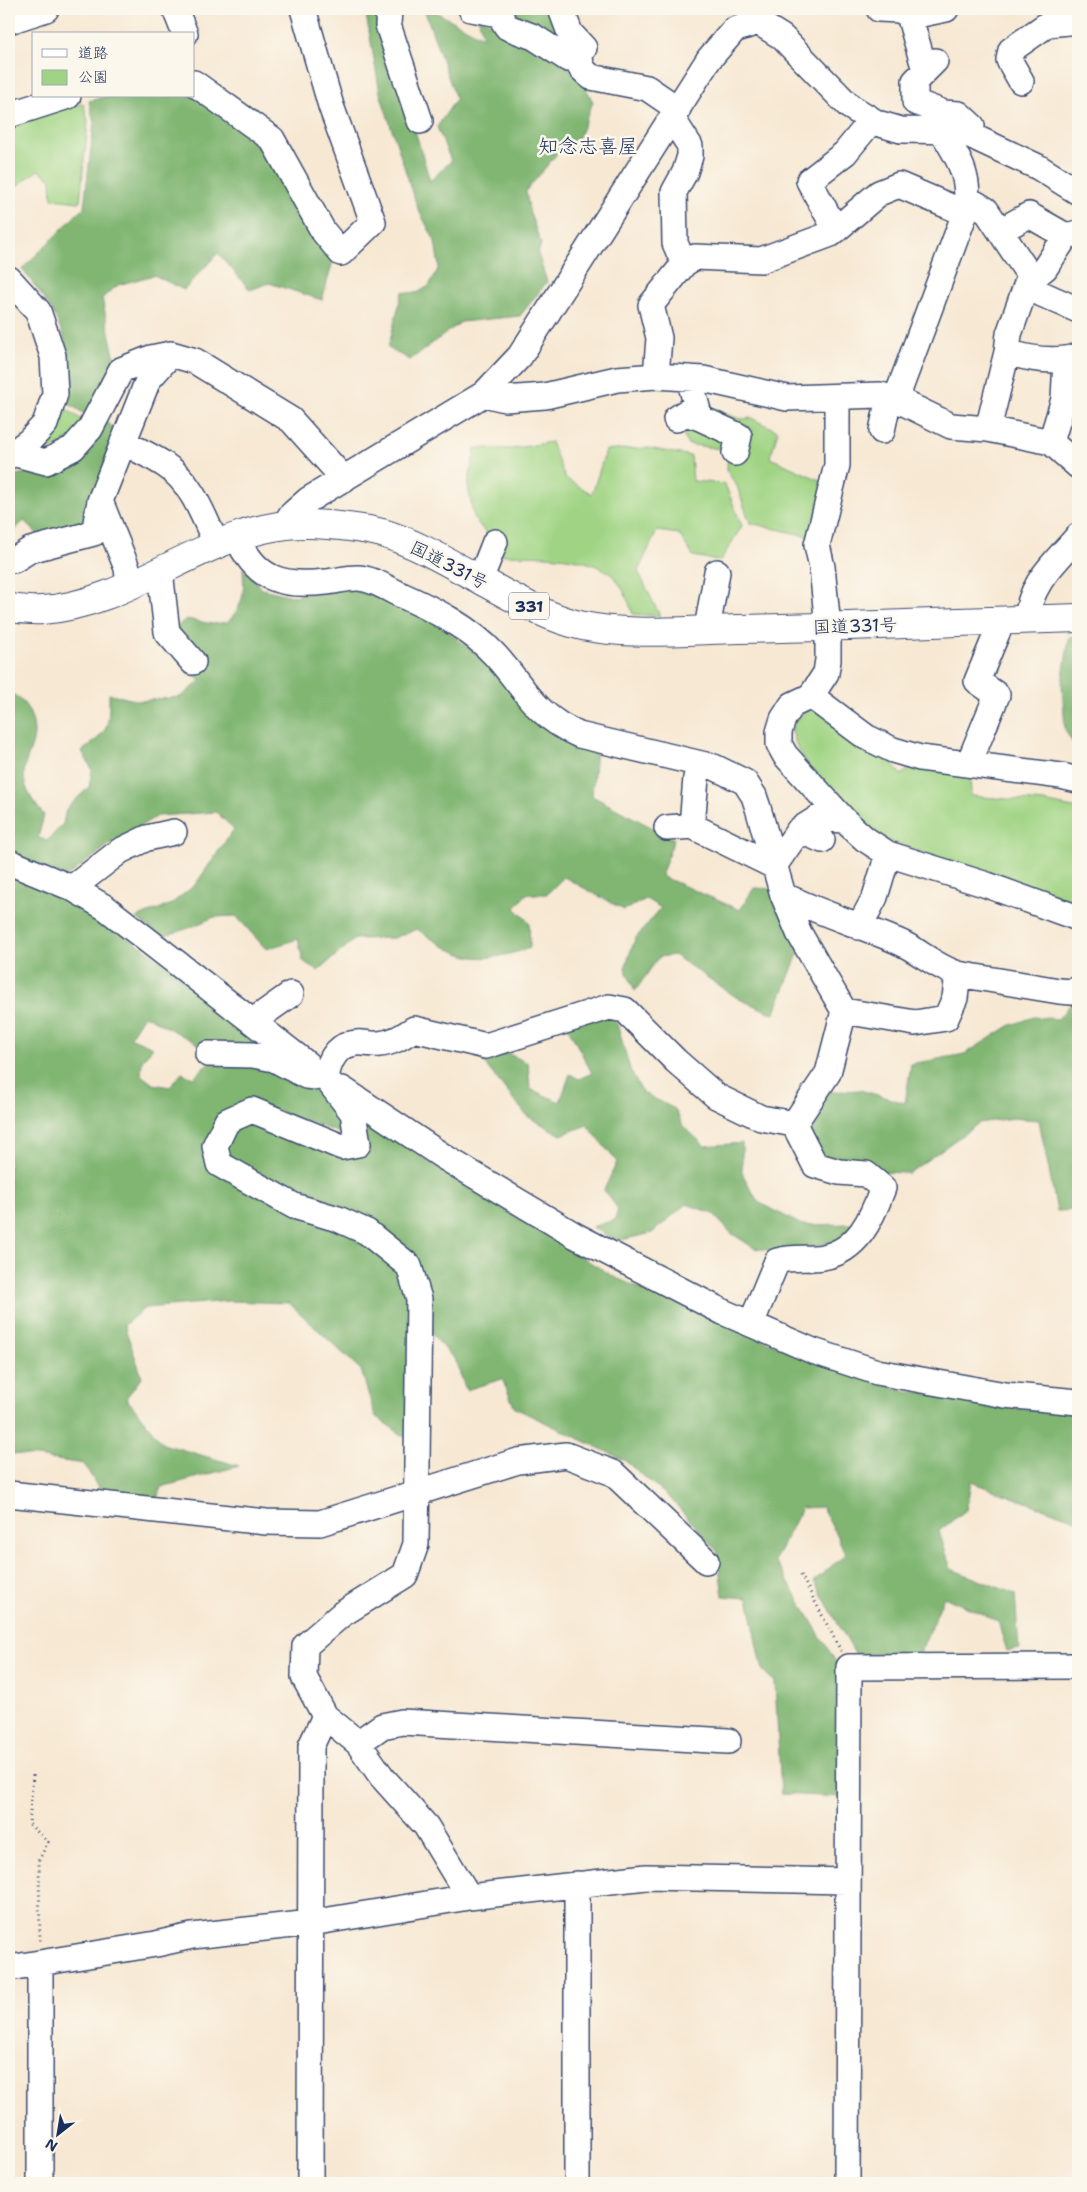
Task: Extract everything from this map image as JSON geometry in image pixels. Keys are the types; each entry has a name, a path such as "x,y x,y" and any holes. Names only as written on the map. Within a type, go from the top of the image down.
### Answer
{"highway":[{"name":"国道331号","path":"9,608 41,610 66,607 129,586 261,528 286,524 332,526 383,534 433,555 535,609 584,626 630,631 828,627 1078,618"}],"street":[{"path":"9,20 46,9"},
{"path":"175,9 184,32"},
{"path":"195,84 272,139 323,231 341,253 373,222 331,106 303,9"},
{"path":"389,9 388,25 420,121"},
{"path":"471,9 499,14 507,27 534,37 568,59 580,54 584,48 570,32 561,9"},
{"path":"879,9 899,10 912,16 946,9"},
{"path":"1056,9 1078,21"},
{"path":"286,524 291,515 308,500 484,394 520,356 709,58 734,30 752,15 782,38 849,106 872,120 901,130 961,131 1038,166 1078,191"},
{"path":"912,16 911,22 930,66 915,81 915,102 944,113 960,114 992,145"},
{"path":"1021,81 1009,60 1011,50 1048,24 1078,21"},
{"path":"580,54 582,68 591,77 647,88 675,114 690,146 690,156 685,172 674,192 675,243 684,264"},
{"path":"9,115 62,98"},
{"path":"836,230 809,181 845,153 872,120"},
{"path":"882,431 892,398 966,206 961,162 942,130"},
{"path":"656,376 659,338 651,305 684,264 695,257 761,260 831,234 879,193 899,185 966,206 986,210 1029,283 1078,310"},
{"path":"988,429 1007,352 1009,334 1029,283 1045,268 1072,235 1028,215 1000,231"},
{"path":"9,279 38,311 52,356 55,394 45,424 29,441 11,454"},
{"path":"1007,352 1024,357 1072,358 1071,402 1051,442"},
{"path":"11,454 46,462 73,448 90,429 121,370 152,358 171,354 195,361 291,420 344,479"},
{"path":"14,560 30,550 94,533 100,501 148,380 171,354"},
{"path":"484,394 505,399 544,396 617,379 656,376 703,379 787,398 880,395 892,398 951,426 988,429 1051,442 1078,466"},
{"path":"689,378 688,418 739,436 735,454"},
{"path":"837,397 837,465 817,545 822,567 828,627 826,673 811,696 792,705 783,719 779,732 779,744 786,755 844,820 864,839 888,854 987,885 1078,918"},
{"path":"123,442 166,466 184,483 227,542 263,573 279,581 301,584 358,578 374,583 442,614 474,637 494,654 531,702 544,715 562,728 578,735 714,767 745,782 754,796 783,895 799,933 844,1011 828,1073 794,1124"},
{"path":"100,501 127,568 129,586"},
{"path":"976,771 997,695 977,681 1029,601 1037,584 1078,536"},
{"path":"480,580 495,542"},
{"path":"160,571 167,632 193,662"},
{"path":"707,629 717,572"},
{"path":"811,696 866,738 894,750 976,771 1061,776 1078,780"},
{"path":"692,826 696,778 700,764"},
{"path":"774,866 799,830 818,818 844,820"},
{"path":"667,828 692,826 774,866"},
{"path":"799,830 822,840"},
{"path":"72,888 120,851 147,838 174,832"},
{"path":"860,927 874,897 888,854"},
{"path":"9,862 72,888 106,908 326,1078 444,1157 576,1236 714,1307 813,1351 877,1372 1005,1395 1078,1402"},
{"path":"783,895 899,942 944,970 1059,991 1072,992 1078,989"},
{"path":"844,1011 915,1023 946,1018 955,998 958,974"},
{"path":"253,1021 291,994"},
{"path":"326,1078 329,1064 337,1050 354,1043 378,1044 394,1041 414,1029 486,1046 609,1007 625,1010 676,1062 716,1096 761,1118 794,1124"},
{"path":"208,1054 253,1055 274,1059 306,1076 326,1078 353,1113 358,1144 342,1147 252,1110 227,1121 215,1146 219,1164 294,1206 338,1219 367,1232 409,1266 419,1299 416,1544 405,1575 342,1614 305,1646 304,1677 325,1716 358,1744 382,1777 426,1826 469,1898"},
{"path":"751,1324 777,1261 791,1257 823,1257 849,1247 873,1215 883,1188 866,1174 839,1172 815,1165 794,1124"},
{"path":"9,1494 266,1522 320,1523 417,1494 518,1460 566,1455 613,1473 706,1561"},
{"path":"848,2183 849,1667 1078,1666"},
{"path":"310,2183 311,1746 325,1716"},
{"path":"358,1744 382,1726 402,1722 728,1741"},
{"path":"9,1968 192,1936 311,1923 469,1898 577,1884 646,1877 848,1881"},
{"path":"577,1884 577,2183"},
{"path":"40,1964 40,2183"}],"path":[{"path":"800,1575 849,1667"},
{"path":"33,1775 29,1824 48,1842 40,1860 40,1964"}],"green space":[{"path":"365,9 379,9 430,181 451,161 437,127 456,99 424,9 430,9 483,37 478,16 577,71 593,102 576,144 560,150 526,191 529,210 541,244 538,254 547,282 520,316 461,322 410,360 388,348 402,292 417,293 429,286 439,267 435,241 418,209 380,93"},
{"path":"503,9 556,9 576,47 510,20"},
{"path":"195,97 265,145 333,261 322,300 269,283 250,290 218,253 184,290 154,275 118,285 102,298 115,360 86,415 69,404 69,375 64,336 48,304 22,269 84,207 94,123 89,101 100,98"},
{"path":"83,103 88,121 80,202 52,199 51,179 38,170 9,192 9,125"},
{"path":"705,406 740,419 751,418 778,431 770,458 824,482 811,537 750,523 737,486 727,471 728,450 687,444 680,426"},
{"path":"65,408 82,420 74,438 45,452 43,441 55,431"},
{"path":"104,419 117,433 90,529 44,540 24,521 12,533 9,552 9,476 66,466 92,439"},
{"path":"551,442 565,478 592,494 606,450 648,448 691,456 693,481 725,484 742,526 720,561 693,556 679,534 657,531 638,571 660,616 633,614 620,586 608,572 583,561 557,557 503,555 474,518 468,486 475,448 511,449"},
{"path":"243,568 262,589 292,596 356,587 393,600 445,629 596,749 592,796 674,839 661,876 740,910 754,888 773,889 800,949 774,1014 739,999 674,955 659,957 635,991 625,968 635,939 661,908 646,899 624,910 564,877 547,894 526,894 515,908 529,922 530,948 496,957 483,958 471,956 446,947 417,929 394,938 355,939 318,971 303,961 298,939 266,949 236,916 214,917 161,937 136,918 171,904 195,885 234,829 216,812 157,816 113,842 66,877 9,854 9,693 15,695 28,708 34,727 34,738 24,769 24,780 30,796 44,815 38,838 48,840 63,824 66,809 89,787 92,770 82,751 103,733 106,727 109,714 109,694 139,701 180,697 201,681 187,672 163,638 186,619 213,624 228,622 238,609 242,597"},
{"path":"1078,636 1078,753 1065,729 1062,684 1069,637"},
{"path":"814,709 887,756 901,775 910,768 970,774 971,796 1044,802 1078,809 1078,904 886,840 857,821 809,767 797,747 792,731 794,722 805,710"},
{"path":"9,877 64,896 154,955 275,1051 202,1046 144,1015 130,1037 153,1047 142,1061 141,1075 153,1084 170,1087 182,1073 193,1078 208,1063 271,1066 311,1086 340,1106 351,1137 255,1103 211,1166 338,1228 403,1270 414,1301 412,1442 375,1416 361,1370 289,1303 228,1301 145,1308 124,1325 142,1377 126,1398 163,1444 239,1466 161,1487 157,1499 100,1491 84,1464 9,1453"},
{"path":"1077,996 1078,1210 1057,1211 1039,1120 1012,1118 979,1123 909,1173 881,1172 822,1157 806,1128 827,1092 860,1090 905,1103 911,1064 965,1054 1009,1026 1034,1017 1058,1019"},
{"path":"608,1015 617,1024 631,1072 643,1093 675,1109 683,1126 705,1146 742,1143 742,1173 758,1202 802,1225 854,1224 846,1241 780,1252 754,1248 731,1233 712,1213 686,1204 652,1233 617,1241 592,1227 615,1220 618,1209 604,1190 617,1162 587,1125 561,1135 527,1116 476,1053 509,1054 528,1063 530,1089 560,1102 570,1074 579,1079 592,1073 567,1026"},
{"path":"256,1116 344,1155 365,1120 472,1190 616,1278 816,1362 903,1390 1004,1407 1078,1413 1078,1521 971,1482 966,1510 939,1531 951,1569 1015,1594 1019,1649 1007,1651 998,1621 944,1597 919,1655 855,1654 814,1581 846,1554 822,1507 801,1508 775,1560 840,1669 841,1797 781,1794 775,1682 763,1671 748,1598 723,1596 717,1551 670,1498 624,1460 515,1408 502,1379 466,1390 455,1360 428,1330 413,1255 296,1198 227,1161 223,1143 235,1126"}],"district":[{"name":"知念志喜屋","path":"588,146"}]}
